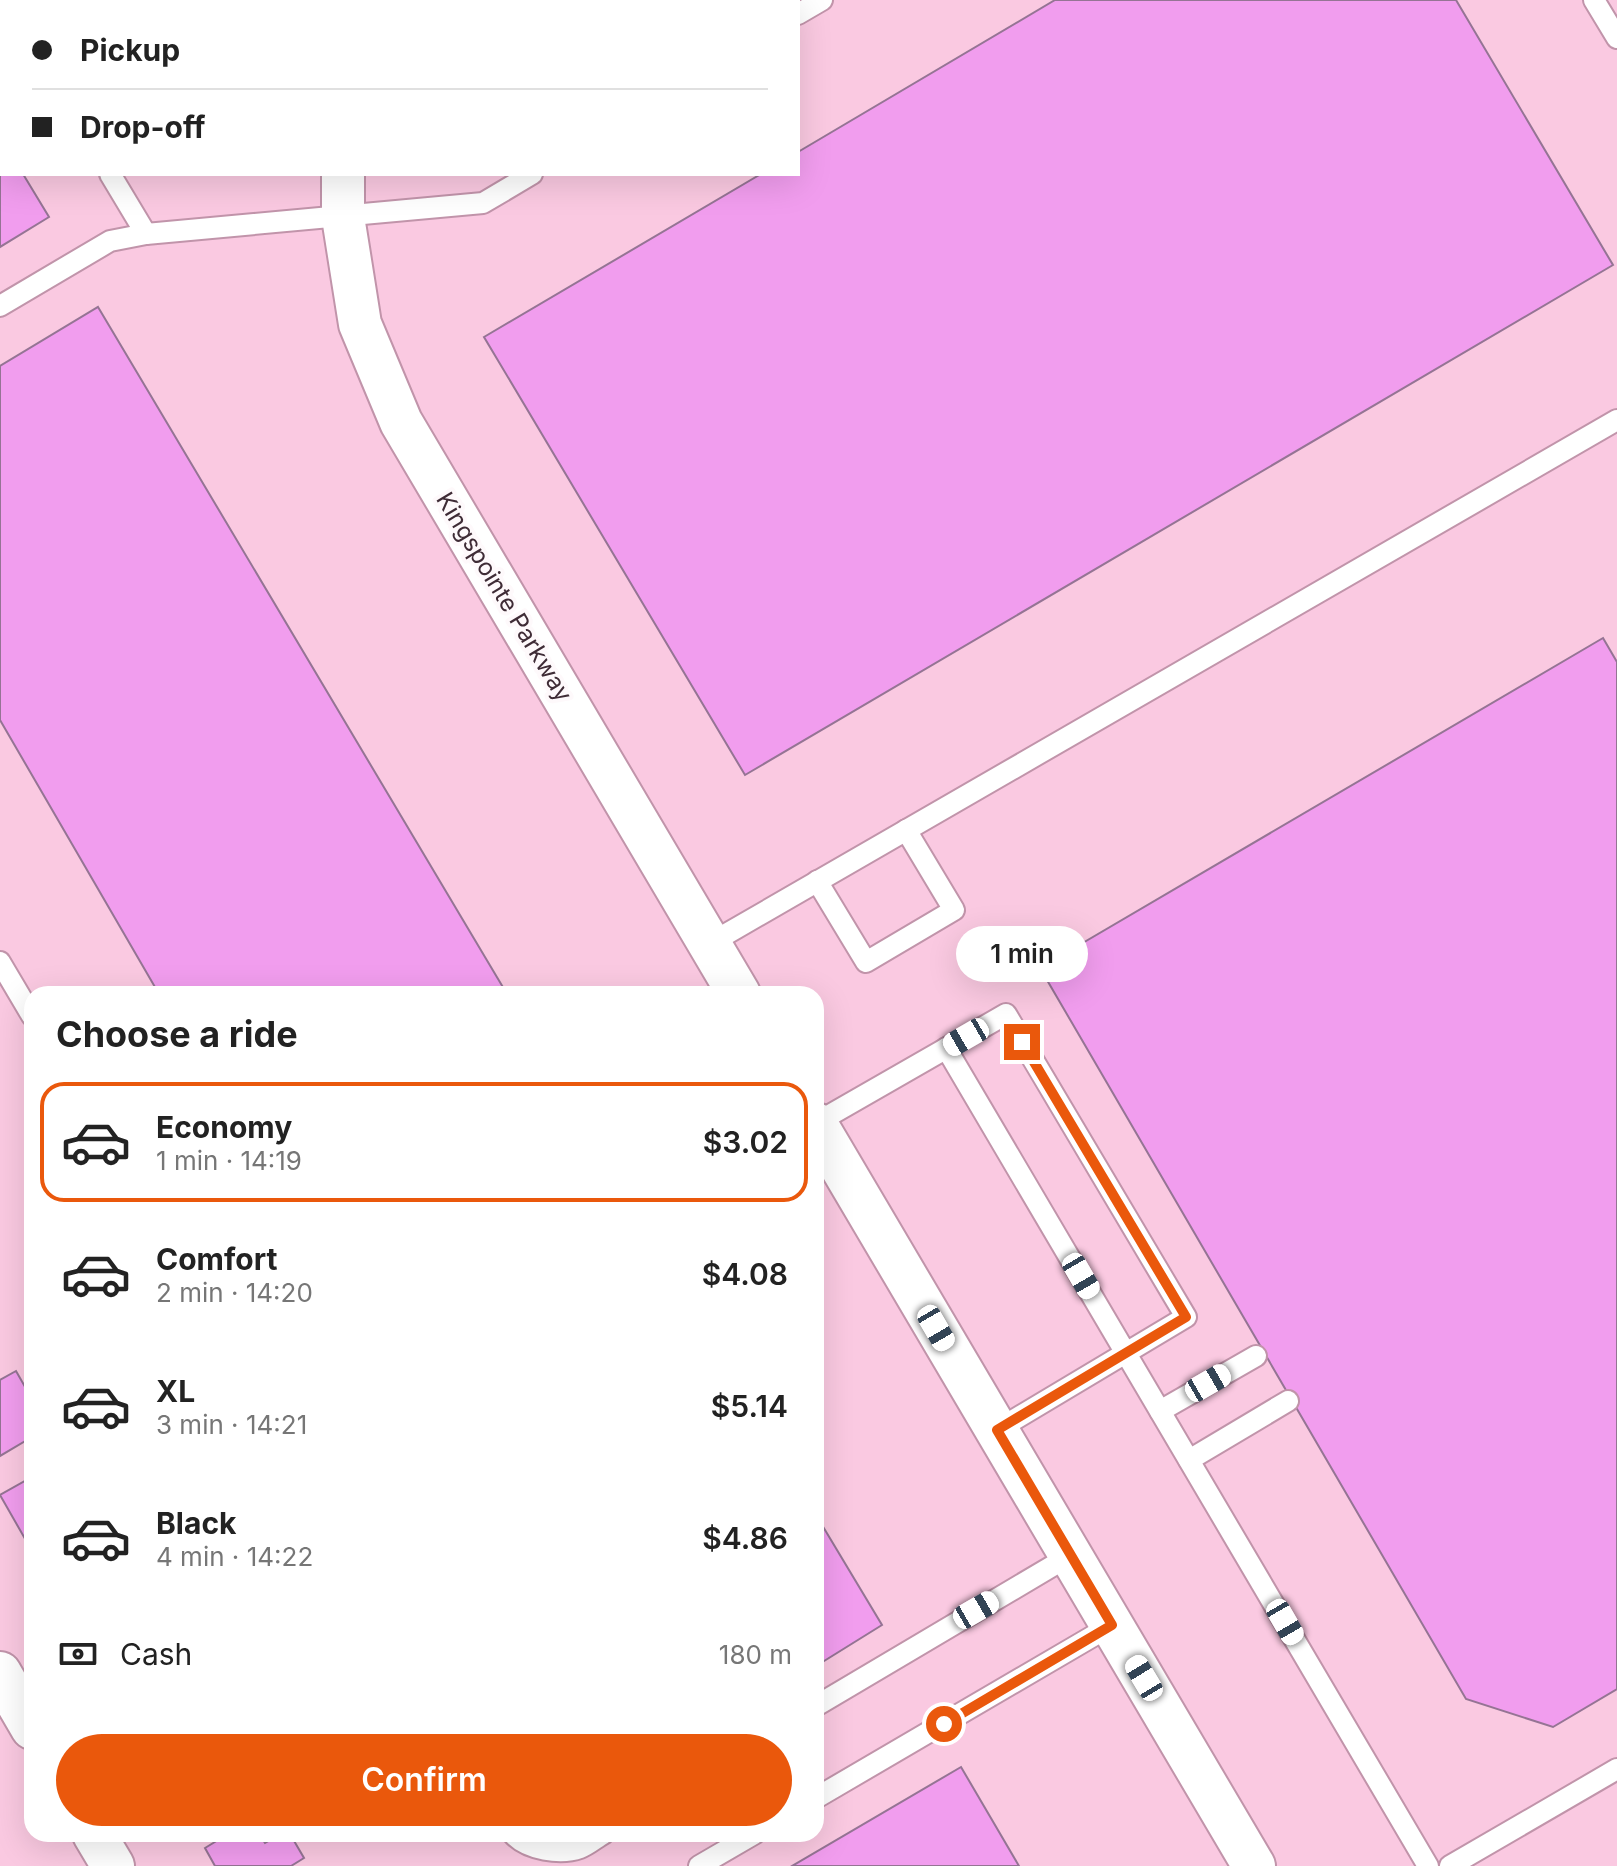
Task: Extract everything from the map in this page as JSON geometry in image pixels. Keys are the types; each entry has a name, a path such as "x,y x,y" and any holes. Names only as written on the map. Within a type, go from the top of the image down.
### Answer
{"street":[{"name":"Kingspointe Parkway","path":"343,176 343,217 360,324 401,422 734,986"},
{"path":"824,1138 1254,1866"},
{"path":"0,1673 24,1714"},
{"path":"99,1842 113,1866"}],"lane":[{"path":"800,13 822,0"},
{"path":"1594,0 1617,38"},
{"path":"116,176 146,234"},
{"path":"0,306 110,241 146,234 483,203 529,176"},
{"path":"709,944 1617,420"},
{"path":"817,881 866,962 954,910 906,830"},
{"path":"0,962 24,1002"},
{"path":"824,1119 1006,1014 1186,1317 997,1430"},
{"path":"946,1048 1428,1866"},
{"path":"1160,1411 1256,1356"},
{"path":"1189,1460 1288,1401"},
{"path":"824,1701 1071,1555"},
{"path":"824,1793 1112,1625"},
{"path":"1450,1866 1617,1769"},
{"path":"524,1842 539,1850 579,1849 590,1842"},
{"path":"699,1866 740,1842"}],"building":[{"path":"1055,0 1456,0 1613,265 745,775 484,337 758,176 800,176 800,151"},
{"path":"0,176 24,176 49,217 0,247"},
{"path":"98,307 502,986 154,986 0,720 0,366"},
{"path":"1603,638 1617,662 1617,1689 1553,1727 1466,1699 1040,968"},
{"path":"16,1371 24,1385 24,1442 0,1456 0,1380"},
{"path":"24,1482 24,1537 0,1495"},
{"path":"824,1528 882,1625 824,1661"},
{"path":"961,1767 1019,1866 792,1866"},
{"path":"215,1842 295,1842 304,1858 291,1866 215,1866 205,1848"}],"route":[{"path":"944,1724 1112,1625 997,1430 1186,1317 1022,1042"}]}
